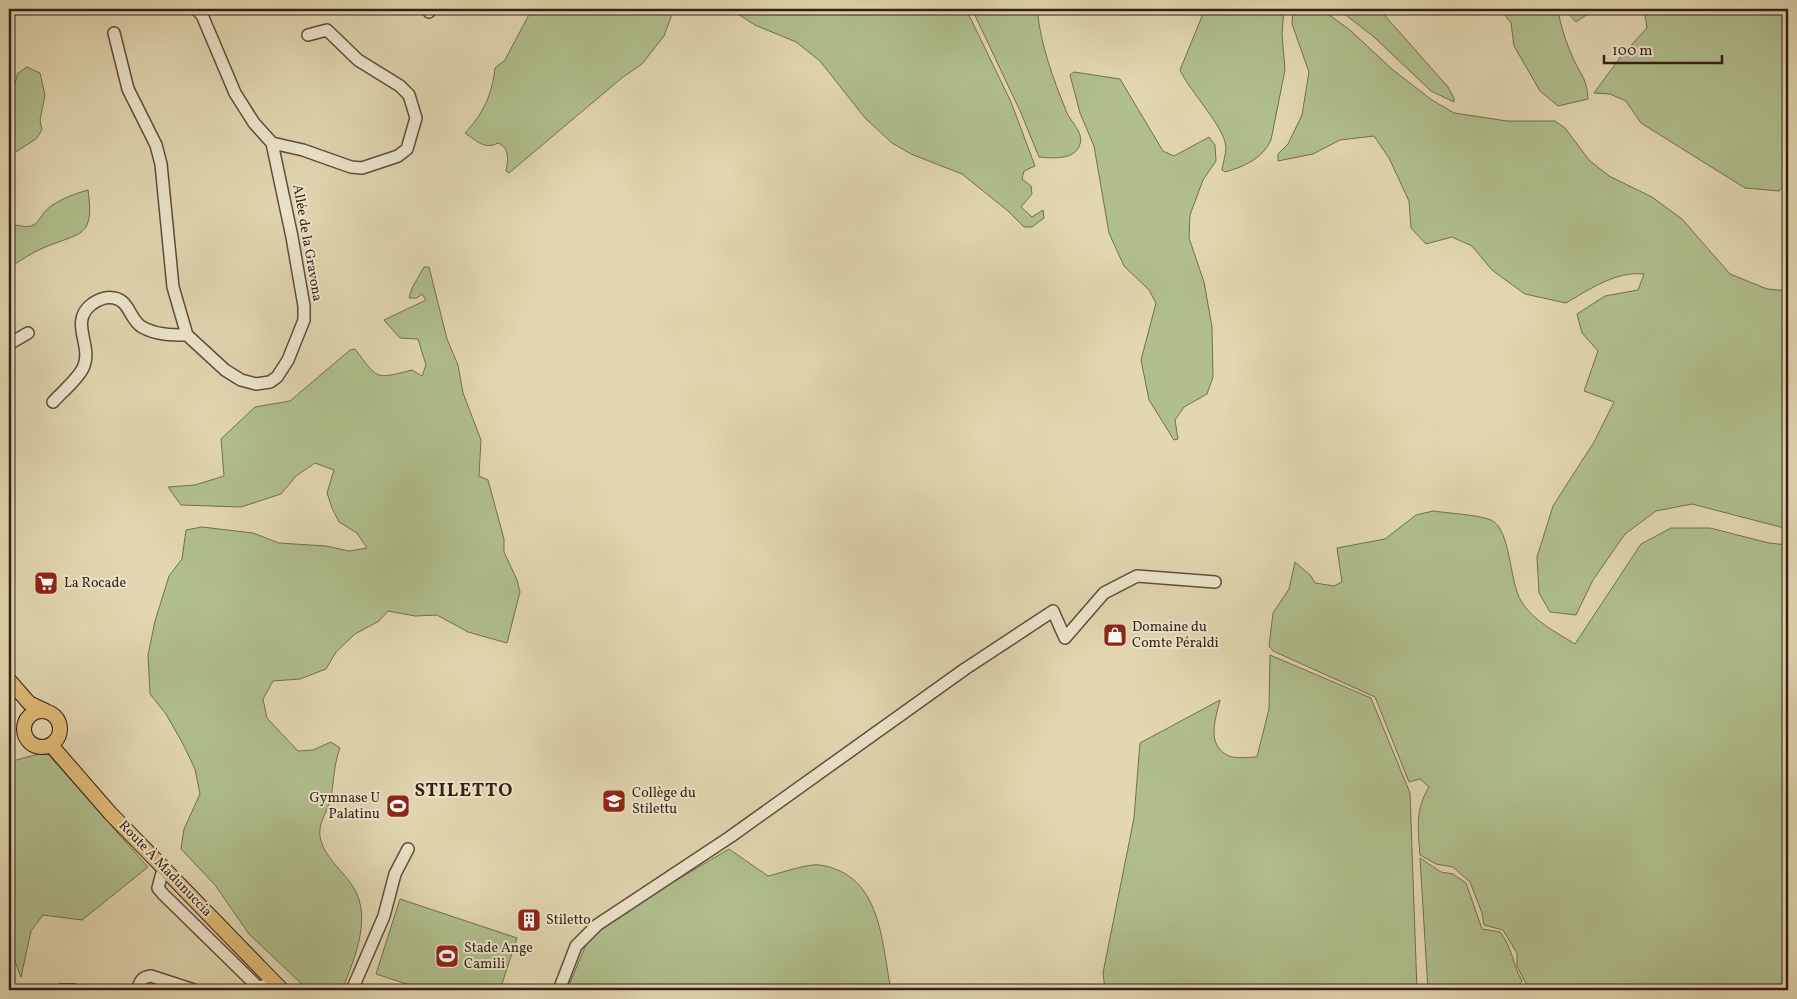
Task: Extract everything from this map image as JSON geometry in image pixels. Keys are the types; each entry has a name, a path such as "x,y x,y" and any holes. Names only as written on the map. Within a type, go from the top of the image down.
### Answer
{"main road":[{"path":"9,680 29,703 46,711 58,719 60,733 51,745 43,747 34,745 27,740 24,732 25,723 30,715 37,711 46,711"},
{"path":"9,693 30,715"},
{"name":"Route À Madunuccia","path":"51,745 110,813 277,985"}],"street":[{"name":"Allée de la Gravona","path":"114,33 128,89 156,145 160,164 173,287 187,334 225,370 241,380 256,384 270,382 278,376 304,320 304,306 292,237 272,144 254,123 235,93 202,15 196,9"},
{"path":"272,144 303,150 351,167 362,168 398,156 407,150 412,137 416,118 409,95 400,86 358,60 327,30 308,35"},
{"path":"53,402 84,368 86,354 81,326 82,317 88,307 96,301 108,297 117,298 124,303 142,326 166,335 187,334"},
{"path":"9,344 28,333"},
{"path":"559,990 576,946 597,925 730,837 965,670 1053,611 1064,638 1104,593 1137,576 1215,582"},
{"path":"352,990 384,916 395,874 408,849"},
{"path":"163,869 158,888 258,989 277,985"},
{"path":"138,990 140,981 145,977 151,976 194,990"},
{"path":"61,990 73,990"}],"green space":[{"path":"532,9 674,9 664,36 642,64 623,77 509,173 506,171 508,159 506,151 502,145 498,143 489,146 485,145 477,142 465,133 477,119 486,104 492,87 495,68 505,60"},
{"path":"730,9 966,9 1011,102 1035,166 1024,171 1022,179 1031,186 1032,194 1021,207 1032,217 1043,210 1044,218 1032,227 1024,227 1008,211 962,174 911,154 892,143 865,118 820,61 796,42 755,25"},
{"path":"972,9 1037,9 1041,36 1052,75 1067,113 1081,140 1073,153 1062,157 1039,157 1021,113"},
{"path":"1205,9 1284,9 1282,34 1285,70 1271,140 1258,157 1225,172 1222,170 1226,150 1224,139 1180,70"},
{"path":"1293,9 1321,9 1350,30 1393,70 1432,100 1454,113 1507,121 1555,121 1565,128 1589,160 1609,176 1652,197 1682,219 1730,274 1767,289 1788,291 1788,529 1692,504 1656,511 1625,534 1593,580 1576,615 1550,612 1539,593 1537,557 1553,506 1594,442 1614,402 1584,391 1598,351 1582,333 1577,314 1605,296 1638,290 1644,274 1623,275 1613,278 1566,303 1525,294 1492,270 1472,246 1452,237 1426,244 1411,228 1409,201 1389,158 1374,136 1340,140 1313,154 1278,161 1278,154 1288,144 1302,115 1309,72 1292,24"},
{"path":"1338,9 1379,9 1448,87 1454,102 1431,91 1374,37"},
{"path":"1500,9 1564,9 1559,16 1567,43 1585,82 1588,99 1558,106 1540,91 1514,46 1511,23"},
{"path":"1568,9 1595,9 1576,22 1566,11"},
{"path":"1644,9 1788,9 1788,183 1779,191 1745,188 1641,123 1626,101 1610,94 1594,93 1622,55 1647,28"},
{"path":"27,67 40,73 45,95 40,120 42,130 36,139 14,153 9,149 9,103 18,73"},
{"path":"1074,72 1120,79 1163,151 1174,156 1209,137 1215,145 1216,161 1203,180 1190,215 1189,238 1204,282 1212,327 1213,377 1207,394 1184,407 1175,420 1178,439 1174,440 1149,400 1141,360 1156,303 1149,290 1124,266 1109,233 1094,146 1080,113 1070,75"},
{"path":"88,190 89,217 87,226 82,231 75,236 39,250 9,268 9,229 12,224 22,226 33,225 51,206 69,196"},
{"path":"424,267 429,267 447,339 458,365 463,393 481,440 479,476 488,480 504,539 504,552 517,580 520,592 507,643 468,632 437,615 415,616 388,611 379,621 355,634 336,652 326,669 300,679 273,681 263,699 267,718 298,751 313,750 331,742 340,748 335,766 330,802 321,824 320,835 326,852 357,894 361,907 362,921 357,949 342,990 308,990 249,934 215,885 181,849 184,829 200,794 195,769 183,744 166,714 150,694 148,655 155,621 169,576 182,559 186,530 202,527 253,533 279,543 326,546 349,551 367,548 357,533 339,522 332,508 327,493 334,470 315,463 296,476 281,494 241,507 181,505 168,487 195,485 224,476 221,439 255,407 290,401 350,350 355,349 373,371 383,376 412,370 422,376 426,365 418,339 400,338 384,320 426,300 422,294 417,298 409,298 412,288"},
{"path":"1433,511 1479,517 1491,520 1498,525 1506,544 1514,581 1521,601 1538,620 1575,644 1641,544 1671,528 1710,528 1769,543 1788,545 1788,990 1522,990 1526,984 1517,966 1517,953 1503,930 1484,925 1482,913 1470,882 1453,867 1436,864 1420,855 1419,811 1429,787 1420,779 1409,782 1375,697 1273,651 1269,646 1273,613 1289,589 1295,562 1311,576 1315,583 1334,586 1342,582 1337,548 1385,539 1416,515"},
{"path":"1270,655 1371,698 1410,793 1417,990 1105,990 1103,973 1134,818 1140,743 1220,700 1214,731 1217,745 1222,751 1232,757 1257,757 1269,709"},
{"path":"46,752 148,867 82,920 43,915 31,931 21,977 9,946 9,762"},
{"path":"729,849 768,876 802,867 820,865 840,871 856,882 867,896 875,913 891,990 567,990 592,930"},
{"path":"1420,858 1441,872 1453,874 1466,883 1482,929 1500,932 1507,944 1522,981 1518,986 1518,990 1428,990"},
{"name":"Stade Ange Camili","path":"400,899 517,938 500,990 425,990 376,974"}],"place":[{"name":"La Rocade","path":"46,583"},
{"name":"Domaine du Comte Péraldi","path":"1115,635"},
{"name":"Collège du Stilettu","path":"614,801"},
{"name":"Gymnase U Palatinu","path":"398,806"},
{"name":"Stiletto","path":"529,920"},
{"name":"Stade Ange Camili","path":"447,956"}],"district":[{"name":"STILETTO","path":"464,791"}]}
